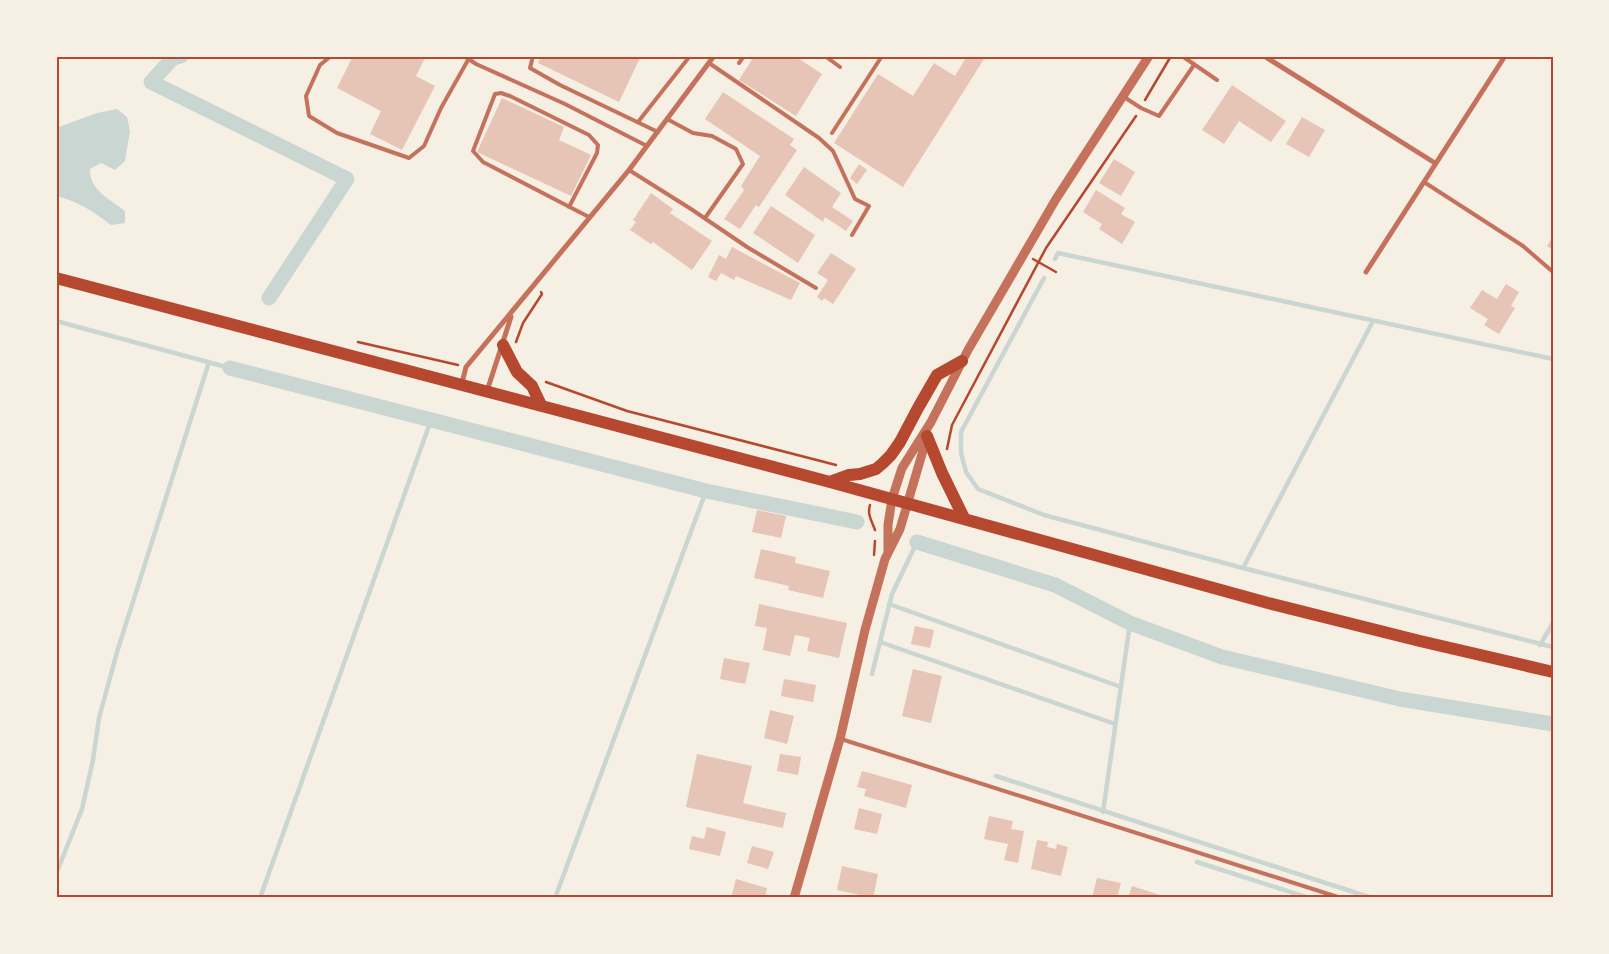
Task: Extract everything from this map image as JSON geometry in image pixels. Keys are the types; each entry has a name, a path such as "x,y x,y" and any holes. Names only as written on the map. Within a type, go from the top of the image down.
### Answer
{"main road":[{"path":"56,278 830,482 1268,603 1553,672"},
{"path":"509,345 517,372 532,386 541,405"},
{"path":"830,482 849,475 868,472 882,464 900,442 937,375 962,361"},
{"path":"928,436 944,478 964,518"}],"street":[{"path":"461,384 466,367 512,314 629,170 714,56"},
{"path":"888,553 888,525 892,499 902,468 931,422 962,361 1056,199 1150,56"},
{"path":"1264,56 1435,162"},
{"path":"1366,272 1435,162 1505,56"},
{"path":"487,391 509,345 512,314"},
{"path":"794,898 840,739 865,630 888,553 900,529 908,504 931,422"}],"lane":[{"path":"331,56 320,65 306,96 310,116 337,133 409,158 424,146 441,108 468,60"},
{"path":"464,56 476,64 565,104 647,146"},
{"path":"533,56 530,68 560,85 658,132"},
{"path":"638,122 690,56"},
{"path":"739,63 744,56"},
{"path":"825,56 840,67"},
{"path":"832,133 882,56"},
{"path":"1182,56 1217,80"},
{"path":"709,63 819,138 833,150 855,199 869,206 852,235"},
{"path":"1123,96 1141,108 1159,116 1194,65"},
{"path":"569,207 597,153 598,145 589,135 501,93 495,94 473,151 483,162 569,207 589,217"},
{"path":"667,119 693,133 712,136 736,148 742,164 705,218"},
{"path":"629,170 747,247 816,288"},
{"path":"1423,181 1523,246 1553,272"},
{"path":"840,739 1342,898"}],"path":[{"path":"947,451 952,425 1046,248 1141,108 1171,56"},
{"path":"1039,262 1056,272"},
{"path":"509,345 522,322 542,294 537,282"},
{"path":"352,341 430,357 466,367"},
{"path":"543,381 560,389 627,411 844,466"}],"shaded area":[{"path":"117,109 127,117 130,131 125,161 115,170 101,163 90,169 93,183 97,189 125,211 125,223 111,225 85,208 56,196 56,128 97,113"}],"building":[{"path":"353,56 426,56 416,76 435,86 402,150 370,134 381,111 337,88"},
{"path":"541,56 641,56 619,102 538,63"},
{"path":"754,56 795,56 822,74 796,116 739,80"},
{"path":"967,56 979,56 984,59 903,187 834,143 878,74 913,96 934,63 955,76"},
{"path":"1232,85 1286,121 1271,142 1239,121 1224,144 1202,130"},
{"path":"723,92 794,139 790,145 797,150 759,207 756,205 740,229 724,219 744,190 741,186 760,156 705,119"},
{"path":"502,98 564,127 559,140 591,155 571,196 477,152"},
{"path":"1302,117 1325,130 1309,157 1286,144"},
{"path":"1114,159 1135,172 1121,196 1099,183"},
{"path":"859,164 867,170 857,184 850,178"},
{"path":"804,167 841,193 832,207 853,221 846,231 825,217 823,222 785,195"},
{"path":"1096,190 1125,208 1121,214 1135,222 1122,244 1099,229 1102,224 1083,212"},
{"path":"651,193 673,209 670,213 712,241 692,270 653,242 651,244 630,230 636,222 633,220"},
{"path":"771,206 815,235 798,263 753,233"},
{"path":"1553,236 1553,250 1547,246"},
{"path":"732,247 800,283 791,300 736,276 734,280 721,273 716,281 708,277 719,255 726,259"},
{"path":"831,253 856,269 833,304 824,298 822,301 817,297 828,280 817,273"},
{"path":"1506,284 1519,292 1511,306 1515,308 1499,334 1484,325 1488,319 1470,308 1482,290 1497,299"},
{"path":"757,510 786,516 781,538 752,532"},
{"path":"761,549 796,557 795,563 830,571 823,598 788,590 789,586 754,578"},
{"path":"759,604 847,623 839,658 807,651 810,638 795,635 790,656 763,650 767,628 755,626"},
{"path":"915,626 934,630 930,648 911,644"},
{"path":"724,658 750,663 745,684 720,679"},
{"path":"913,669 942,676 931,723 902,716"},
{"path":"784,679 816,685 813,702 781,696"},
{"path":"770,710 794,716 787,744 764,738"},
{"path":"697,754 752,766 743,803 786,813 783,828 686,807"},
{"path":"780,754 801,757 798,775 777,771"},
{"path":"862,771 912,785 906,808 864,796 866,789 857,787"},
{"path":"859,808 882,814 877,834 854,829"},
{"path":"989,816 1013,821 1011,829 1024,831 1018,863 1004,860 1008,844 984,839"},
{"path":"707,827 726,832 720,856 689,849 692,836 704,839"},
{"path":"1037,840 1048,842 1047,847 1056,849 1057,844 1068,847 1061,876 1031,869"},
{"path":"752,846 774,852 768,869 747,863"},
{"path":"842,866 878,874 873,898 837,890"},
{"path":"1097,878 1121,883 1117,898 1092,898"},
{"path":"736,879 767,888 765,898 731,898"},
{"path":"1132,886 1166,897 1166,898 1128,898"}],"waterway":[{"path":"181,56 173,58 151,82 347,179 269,298"},
{"path":"1055,259 1058,253 1553,359"},
{"path":"1044,278 961,432 961,453 966,472 978,489 1044,515 1553,647"},
{"path":"56,321 230,368"},
{"path":"1243,568 1373,321"},
{"path":"56,874 82,809 93,760 99,718 117,652 209,362"},
{"path":"230,368 706,491 857,522"},
{"path":"260,898 431,420"},
{"path":"555,898 706,491"},
{"path":"872,674 892,594 917,542"},
{"path":"917,542 1055,585 1130,623 1222,657 1400,699 1553,724"},
{"path":"889,604 1121,687"},
{"path":"1103,812 1130,623"},
{"path":"1540,645 1553,623"},
{"path":"880,642 1115,724"},
{"path":"996,776 1372,898"},
{"path":"1197,862 1309,898"}]}
